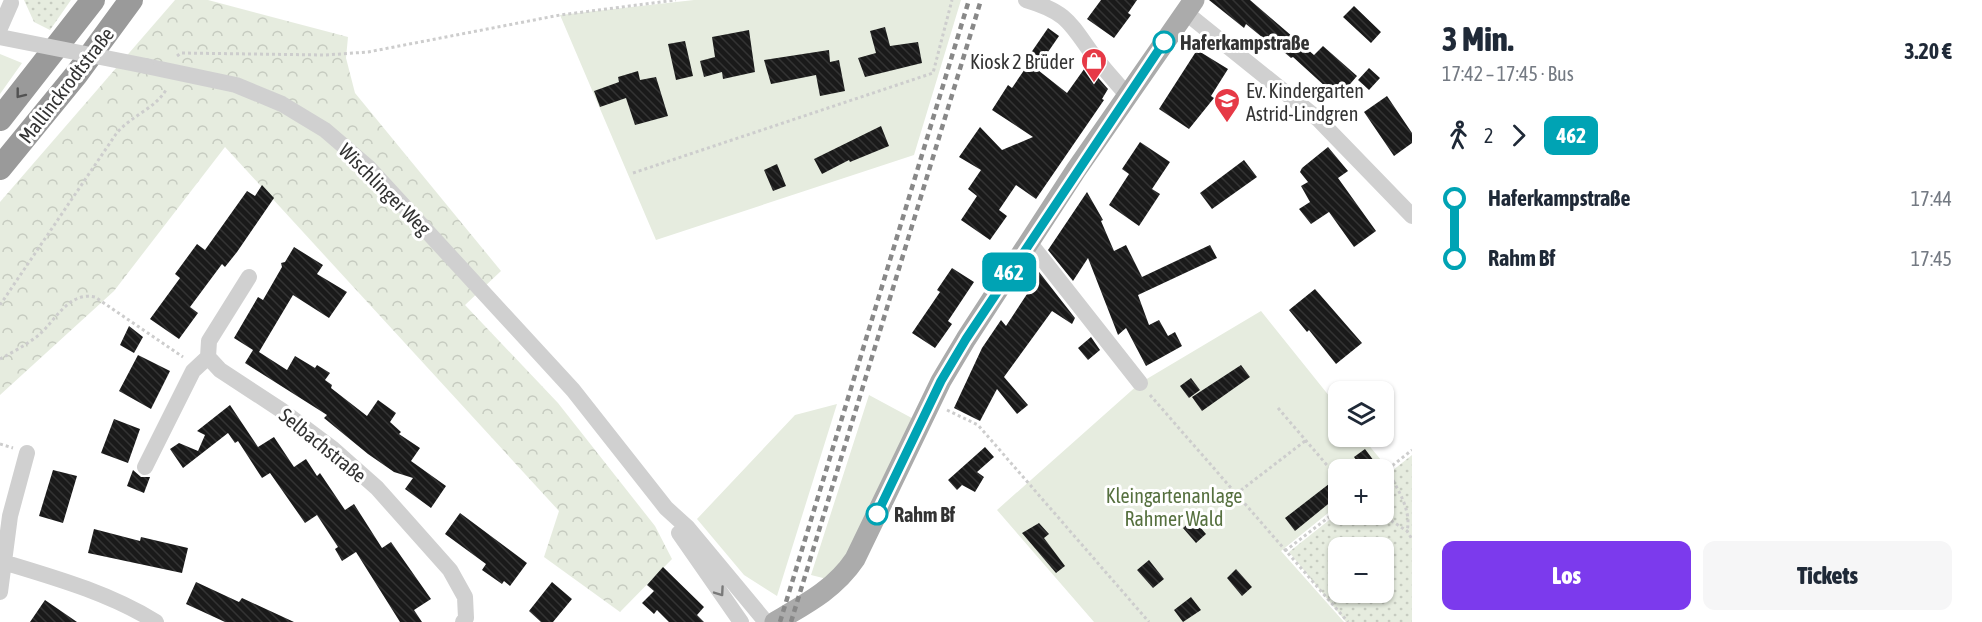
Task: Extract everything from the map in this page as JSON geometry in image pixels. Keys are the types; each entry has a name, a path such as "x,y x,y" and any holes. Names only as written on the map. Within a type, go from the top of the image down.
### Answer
{"highway":[{"name":"Mallinckrodtstraße","path":"0,119 93,0"},
{"name":"Mallinckrodtstraße","path":"0,168 89,58 131,0"}],"main road":[{"path":"775,622 829,589 851,565 941,381 1029,242 1189,6"}],"street":[{"path":"1026,0 1044,5 1072,23 1093,55 1127,95"},
{"path":"0,28 10,3"},
{"path":"1189,6 1318,119 1412,216"},
{"name":"Wischlinger Weg","path":"0,37 236,85 282,104 325,130 368,167 573,390 666,508 688,528 766,622"},
{"path":"1029,242 1140,383"},
{"path":"145,467 193,371 208,357 209,341 249,277"},
{"name":"Selbachstraße","path":"208,357 220,370 281,410 333,449 377,488 450,570 465,597 466,618 463,622"},
{"path":"0,592 10,516 27,453"},
{"name":"Wischlinger Weg","path":"666,508 679,535 741,622"},
{"path":"3,562 78,585 131,606 156,622"}],"path":[{"path":"174,59 181,53 326,55 368,52 560,15 676,0"},
{"path":"633,173 933,73 952,0"},
{"path":"0,305 116,134 129,120 163,96 169,83"},
{"path":"0,359 38,335 75,298 88,295 95,297 182,357 208,357"},
{"path":"1140,383 1348,622"},
{"path":"1278,408 1328,467"},
{"path":"946,409 978,425 1149,622"},
{"path":"1236,495 1305,441"},
{"path":"1394,464 1412,450"},
{"path":"1394,483 1407,508 1409,524 1407,531"},
{"path":"1285,551 1328,518"},
{"path":"1394,522 1407,531 1412,539"}],"green space":[{"path":"24,0 71,0 50,30 34,22"},
{"path":"175,0 208,0 348,37 346,58 355,93 501,271 465,305 558,403 655,526 672,559 620,612 544,557 559,511 225,147 114,291 0,395 0,202"},
{"path":"694,0 961,0 914,155 656,240 560,15"},
{"path":"0,54 22,63 0,94"},
{"name":"Kleingartenanlage Rahmer Wald","path":"1261,311 1328,395 1328,447 1370,447 1380,459 1328,459 1328,513 1281,551 1344,622 1094,622 997,510 1140,383"},
{"path":"869,395 921,423 829,589 823,578 811,575"},
{"path":"837,404 777,596 744,575 697,519 795,415"},
{"path":"1412,455 1412,622 1346,622 1331,603 1394,603 1394,537 1328,537 1328,600 1289,552 1328,521 1328,525 1394,525 1394,469"}],"building":[{"path":"1101,0 1137,0 1128,13 1131,15 1114,38 1087,19"},
{"path":"1209,0 1250,0 1314,55 1323,46 1357,76 1338,98 1293,57 1291,58 1270,40 1268,42 1246,24 1244,28"},
{"path":"1354,6 1381,32 1371,43 1343,17"},
{"path":"885,27 890,46 918,42 922,63 865,77 858,58 876,53 870,31"},
{"path":"1048,28 1059,36 1037,68 1026,60"},
{"path":"749,30 755,72 723,79 722,72 704,77 700,61 715,57 712,37"},
{"path":"685,41 693,76 676,80 668,44"},
{"path":"829,50 830,62 839,60 845,91 820,96 816,75 771,84 764,60"},
{"path":"1197,50 1228,69 1211,96 1214,98 1189,129 1159,109"},
{"path":"1029,63 1067,93 1087,65 1108,89 1102,99 1104,100 1036,199 1016,185 999,210 1007,216 990,240 961,220 977,196 968,189 981,170 959,157 980,127 1002,150 1033,137 992,110 1008,85 1012,88"},
{"path":"1369,68 1380,78 1369,90 1358,80"},
{"path":"638,71 640,80 656,77 668,116 635,125 626,98 600,107 594,91 619,82 618,77"},
{"path":"1387,96 1412,133 1412,143 1394,156 1364,112"},
{"path":"881,126 889,146 850,162 849,160 822,174 814,159"},
{"path":"1140,142 1170,162 1152,189 1160,194 1139,226 1109,205 1129,174 1122,169"},
{"path":"1328,147 1348,171 1338,178 1376,231 1354,247 1329,212 1311,224 1299,209 1310,202 1301,186 1308,182 1300,172"},
{"path":"1244,160 1257,177 1212,209 1200,193"},
{"path":"777,164 786,186 773,191 764,170"},
{"path":"262,185 274,198 237,252 225,267 222,264 190,307 198,313 179,339 150,319 180,278 175,274 197,244 205,250 247,191 255,196"},
{"path":"1087,192 1103,220 1101,221 1114,251 1126,245 1142,277 1210,245 1217,258 1138,295 1149,325 1159,320 1168,336 1175,332 1182,346 1146,366 1126,328 1118,335 1088,258 1073,281 1048,250"},
{"path":"294,247 323,265 317,274 347,292 329,318 293,295 259,352 287,370 295,356 315,368 317,365 330,373 325,380 332,385 331,388 367,416 378,400 396,413 390,422 401,432 399,434 420,448 411,461 446,486 431,508 405,489 413,478 394,472 324,418 327,415 245,363 253,350 234,338 258,297 263,300 282,267 281,263 285,262"},
{"path":"952,268 974,282 948,321 952,324 935,348 912,333 940,292 937,290"},
{"path":"1036,268 1075,318 1072,324 1052,311 1004,377 1028,405 1017,414 997,389 980,421 954,408 982,348 1001,320 1006,326 1027,294 1021,290"},
{"path":"1315,289 1362,343 1336,364 1309,330 1307,332 1289,310"},
{"path":"129,326 143,337 134,353 120,345"},
{"path":"1091,337 1100,350 1088,360 1078,348"},
{"path":"138,355 170,371 151,409 119,391"},
{"path":"1241,365 1250,377 1202,411 1192,397"},
{"path":"1191,378 1200,390 1189,398 1180,386"},
{"path":"230,405 258,447 274,437 294,467 306,459 317,476 320,473 345,510 354,504 382,548 391,542 431,599 414,610 422,622 400,622 356,552 342,561 335,549 338,547 317,515 305,523 270,473 262,478 238,441 235,443 228,433 183,468 170,449 179,443 198,451 205,435 197,431"},
{"path":"114,419 140,429 128,463 101,453"},
{"path":"985,447 994,457 977,472 984,477 975,492 962,485 957,490 948,480"},
{"path":"1365,449 1372,459 1355,459 1354,457"},
{"path":"53,470 77,476 63,523 39,516"},
{"path":"133,470 141,477 150,477 144,493 127,486"},
{"path":"1328,485 1328,504 1295,531 1285,518"},
{"path":"460,513 527,563 510,586 504,581 502,584 482,570 486,564 445,534"},
{"path":"1193,519 1206,534 1196,543 1183,528"},
{"path":"1039,523 1049,534 1044,538 1065,566 1056,573 1022,533"},
{"path":"94,529 140,541 141,537 188,548 182,573 88,553"},
{"path":"1149,560 1164,579 1153,588 1137,570"},
{"path":"663,567 704,607 697,615 704,622 669,622 657,610 654,614 642,603 654,591 647,585"},
{"path":"1236,569 1252,587 1242,596 1227,578"},
{"path":"196,582 239,602 242,598 294,622 225,622 186,604"},
{"path":"552,582 572,599 553,622 541,622 529,611"},
{"path":"1191,597 1201,610 1183,622 1174,610"},
{"path":"45,600 77,622 30,622"}],"railway":[{"path":"780,622 969,0"},
{"path":"791,622 981,0"}],"bus line":[{"name":"462","path":"877,514 941,381 966,339 1076,170 1164,42"}],"place":[{"name":"Haferkampstraße","path":"1164,42"},
{"name":"Kiosk 2 Brüder","path":"1094,84"},
{"name":"Ev. Kindergarten Astrid-Lindgren","path":"1227,124"},
{"name":"Rahm Bf","path":"877,514"}]}
